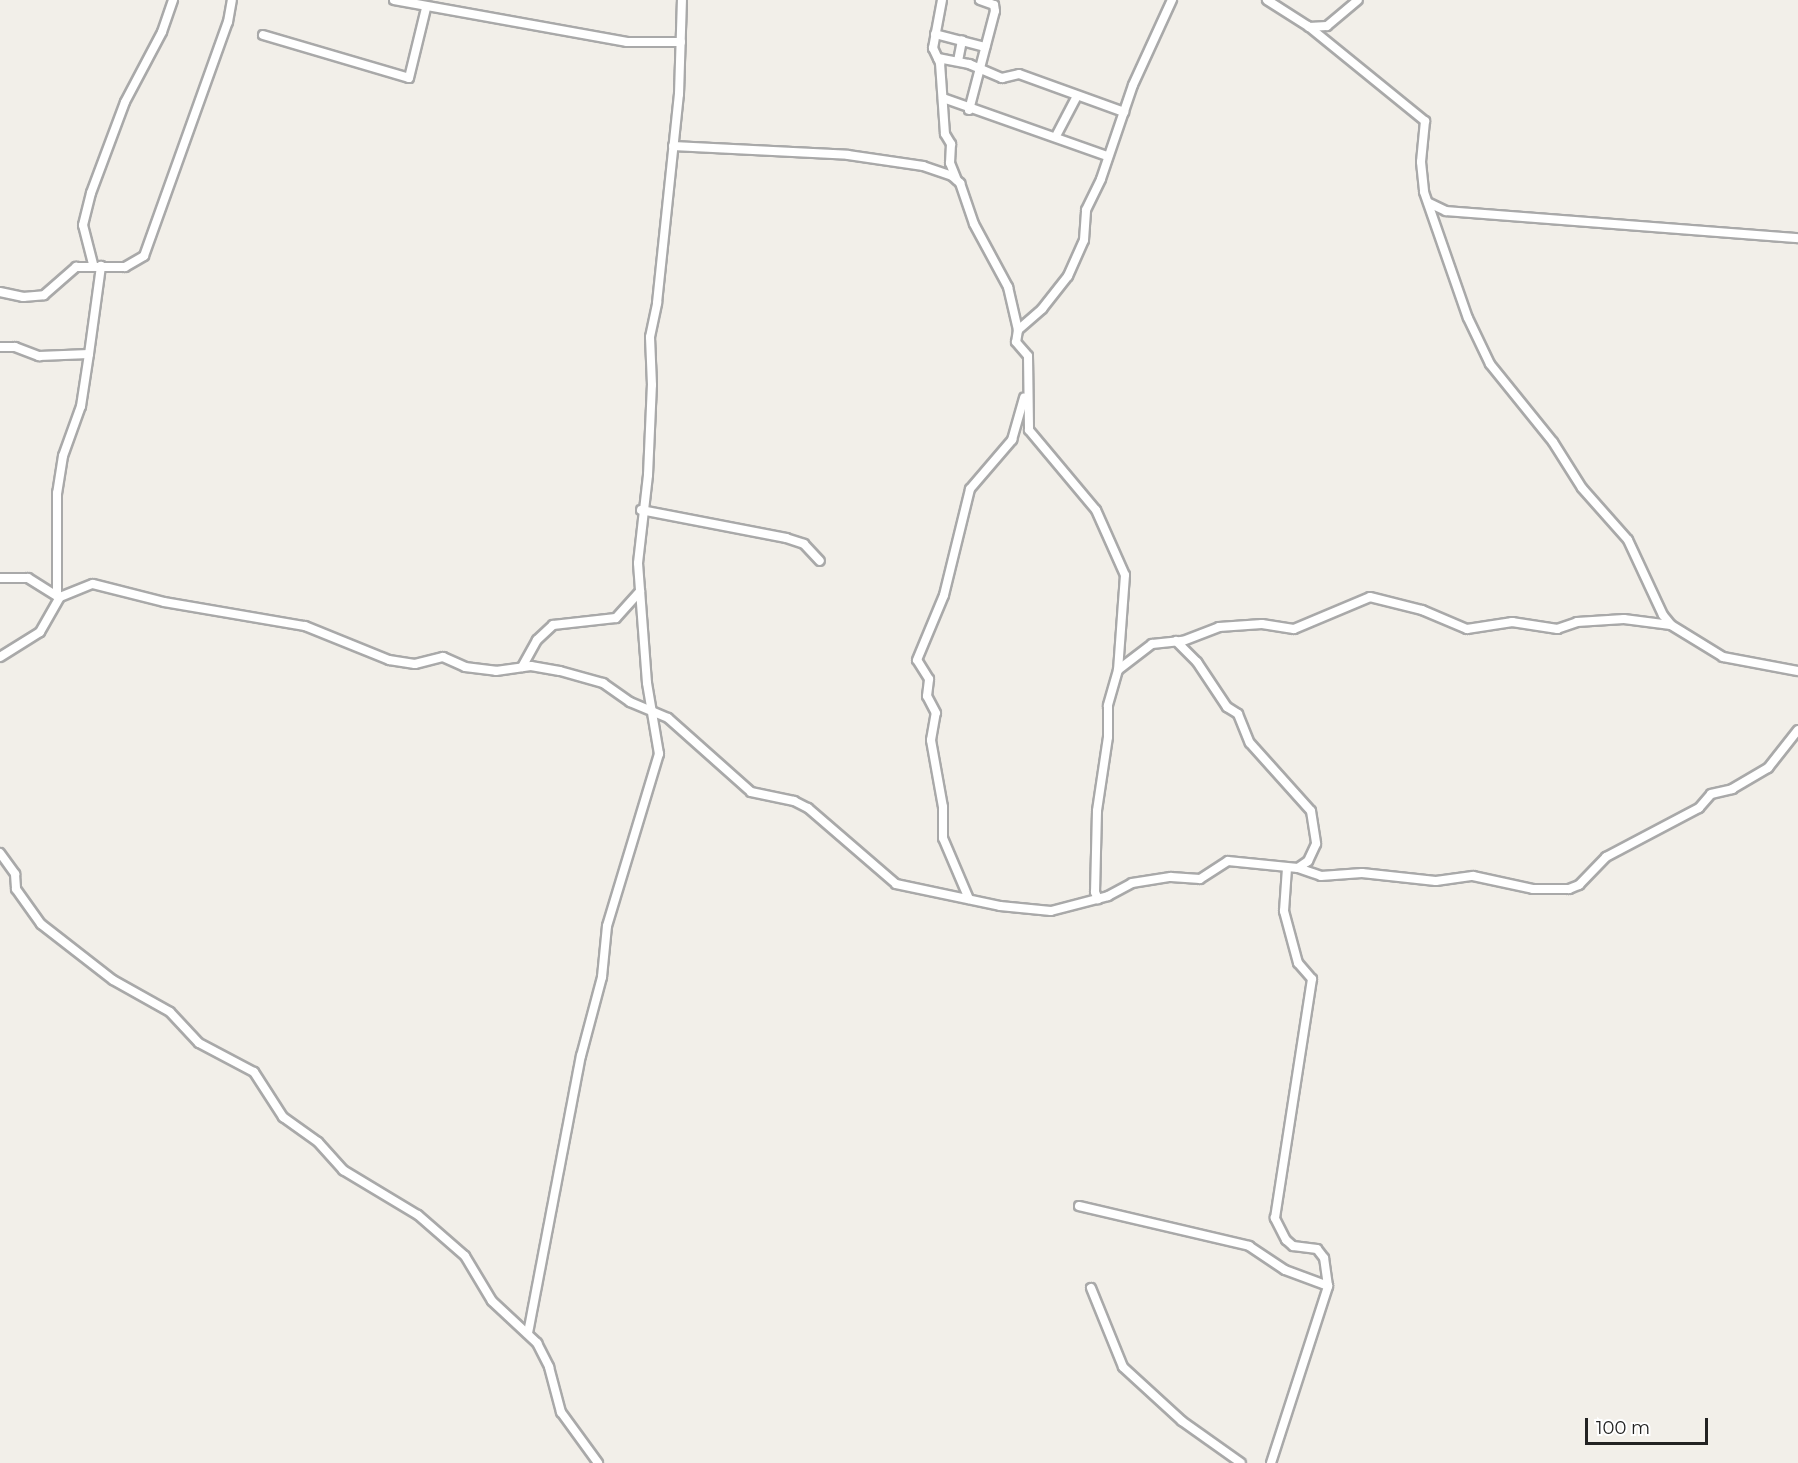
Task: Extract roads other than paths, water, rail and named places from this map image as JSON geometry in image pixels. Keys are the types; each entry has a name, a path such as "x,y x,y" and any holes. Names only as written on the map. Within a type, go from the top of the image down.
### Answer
{"street":[{"path":"0,657 40,632 59,596 57,493 63,456 81,406 89,354 97,265 84,225 91,193 125,102 162,32 173,0"},
{"path":"0,291 23,297 44,296 76,267 97,265 125,267 144,256 228,22 232,0"},
{"path":"394,0 426,8 627,42 681,42"},
{"path":"528,1333 581,1056 602,977 607,927 657,767 658,740 652,710 640,591 641,510 647,482 652,385 650,337 673,146 682,0"},
{"path":"942,0 942,13 933,48 938,58 945,134 951,144 950,162 977,232 1008,287 1018,330 1016,342 1029,360 1026,395 1029,430 1096,510 1122,563 1125,585 1118,670 1108,706 1108,737 1097,811 1095,887 1098,899"},
{"path":"969,110 995,6 980,0"},
{"path":"1018,330 1042,309 1068,276 1084,240 1086,210 1145,55 1172,0"},
{"path":"1267,0 1314,29 1327,26 1358,0"},
{"path":"263,35 409,78 426,8"},
{"path":"1308,26 1425,121 1421,162 1429,203 1449,271 1490,364 1553,442 1582,488 1628,540 1658,608 1671,625 1735,662 1776,665 1798,671"},
{"path":"935,34 985,47"},
{"path":"958,61 962,40"},
{"path":"938,58 979,67 1002,78 1019,74 1124,112"},
{"path":"1056,136 1077,96"},
{"path":"943,98 969,110 1056,136 1107,156"},
{"path":"673,146 848,154 923,166 957,180"},
{"path":"1429,203 1446,211 1798,238"},
{"path":"0,347 15,347 39,356 89,354"},
{"path":"969,899 943,838 943,807 932,740 936,713 927,696 929,679 917,660 944,595 970,489 1012,440 1026,395"},
{"path":"641,510 786,538 804,544 820,561"},
{"path":"0,578 28,578 59,596 93,584 110,585 164,602 305,626 389,660 415,664 443,657 465,667 496,671 522,667 599,681 630,702 652,710 708,750 751,792 794,801 808,808 896,884 1005,907 1051,910 1098,899 1139,881 1171,877 1200,879 1228,861 1298,868 1321,876 1362,873 1436,881 1473,876 1533,889 1569,889 1579,885 1606,857 1699,808 1711,794 1732,789 1768,768 1798,730"},
{"path":"522,667 537,640 553,625 616,618 640,591"},
{"path":"1118,670 1145,647 1224,627 1263,624 1294,629 1370,597 1422,610 1467,629 1512,622 1557,629 1576,622 1624,619 1671,625"},
{"path":"1176,641 1197,662 1227,707 1238,714 1250,743 1311,811 1316,843 1308,861 1298,868"},
{"path":"0,853 15,874 16,889 41,924 113,980 170,1012 199,1043 254,1072 283,1117 318,1142 343,1170 438,1231 472,1264 501,1312 528,1333 544,1354 561,1412 598,1463"},
{"path":"1271,1463 1328,1286 1324,1258 1317,1249 1293,1246 1280,1232 1275,1218 1312,979 1298,963 1283,905 1287,868"},
{"path":"1079,1206 1249,1246 1285,1270 1328,1286"},
{"path":"1091,1288 1123,1367 1182,1421 1241,1463"}]}
